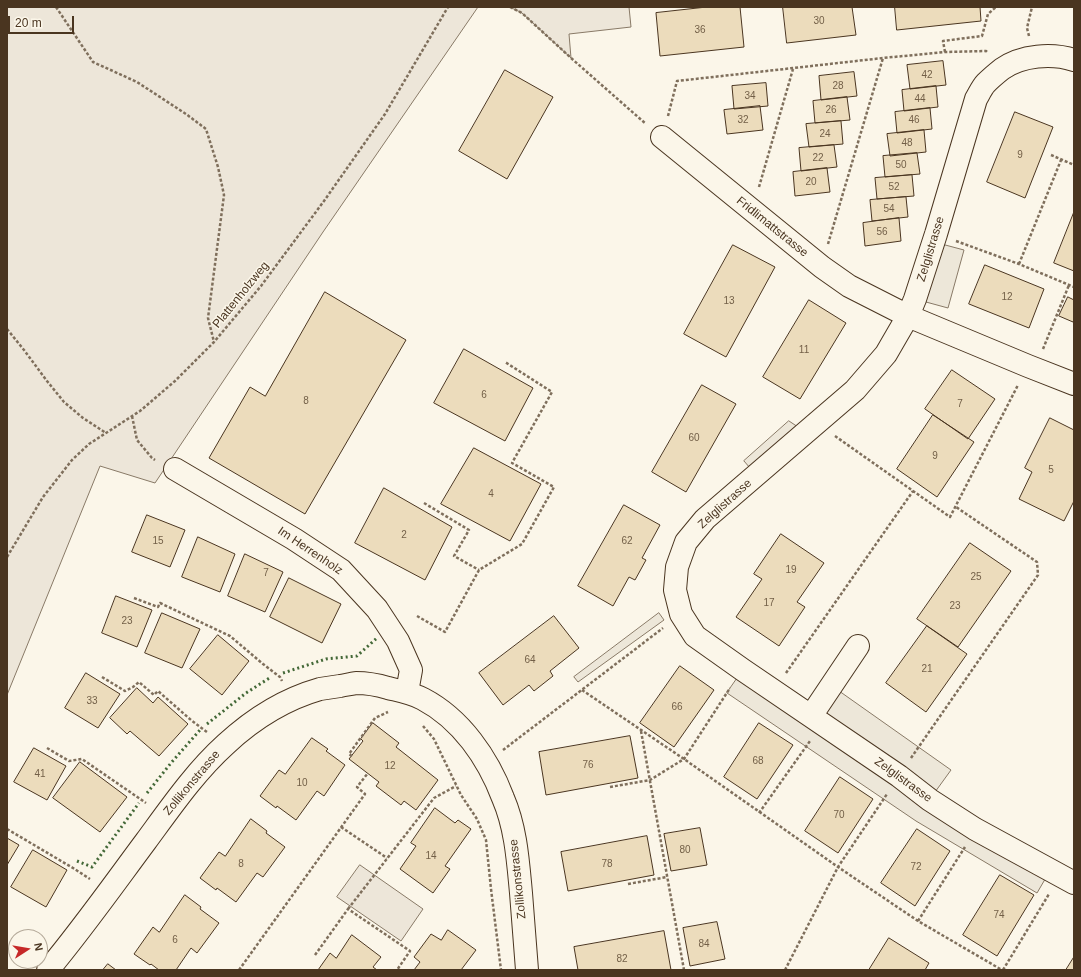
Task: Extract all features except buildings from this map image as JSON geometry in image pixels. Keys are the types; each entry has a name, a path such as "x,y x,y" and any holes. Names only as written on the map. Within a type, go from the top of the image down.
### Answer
{"street":[{"name":"Zelglistrasse","path":"1067,879 975,829 930,800 899,776 695,636 681,614 675,590 677,567 686,542 705,519 855,390 886,354 908,316 915,299 976,99 985,84 1002,68 1014,62 1033,57 1051,55 1074,60"},
{"name":"Fridlimattstrasse","path":"662,137 822,267 849,286 908,316 1074,384"},
{"name":"Im Herrenholz","path":"175,469 294,539 340,570 377,609 398,641 411,670 407,692"},
{"path":"817,720 858,646"},
{"name":"Zollikonstrasse","path":"48,970 200,770 225,745 244,728 260,717 296,697 321,689 357,683 407,692 423,699 457,725 473,743 486,762 504,798 517,851 527,970"}],"path":[{"path":"56,7 93,62 137,82 206,129 218,167 224,195 208,318 214,342"},
{"name":"Plattenholzweg","path":"7,557 42,497 72,460 89,444 140,411 175,381 214,342 261,286 324,200 384,114 448,7"},
{"path":"510,7 522,13 662,137 677,81 945,52 986,51 993,56 1002,68"},
{"path":"945,52 943,41 982,36 988,14 996,7"},
{"path":"1032,7 1027,28 1033,57"},
{"path":"822,267 883,58"},
{"path":"753,211 793,68"},
{"path":"1051,156 1074,165"},
{"path":"1019,264 1061,160"},
{"path":"936,234 1019,264 1074,287"},
{"path":"817,423 950,517 1032,367 1070,285"},
{"path":"7,329 64,402 83,418 106,433"},
{"path":"417,616 445,632 479,570 522,544 554,487 512,463 552,392 505,362"},
{"path":"132,416 137,440 152,458 175,469"},
{"path":"774,691 913,491"},
{"path":"424,503 469,530 454,556 479,570"},
{"path":"785,970 838,868 899,776 1038,575 1037,562 956,507"},
{"path":"134,598 158,608 160,603 230,636 280,677"},
{"path":"486,762 681,614"},
{"path":"610,787 650,780 684,759 743,670"},
{"path":"102,678 125,692 139,682 154,695 158,691 191,720"},
{"path":"582,690 684,759 838,868 918,921 1002,970 1067,879"},
{"path":"352,756 349,754 375,718 387,712 394,713"},
{"path":"759,813 817,720"},
{"path":"419,723 434,739 456,786 477,819 486,840 501,970"},
{"path":"641,731 684,970"},
{"path":"47,748 69,761 82,759 133,794"},
{"path":"239,970 365,794 357,787 368,773"},
{"path":"315,955 348,909 434,798 456,786"},
{"path":"341,826 388,858"},
{"path":"7,829 73,868"},
{"path":"918,921 975,829"},
{"path":"628,884 667,877"},
{"path":"348,909 410,951 397,970"}],"shaded area":[{"path":"7,7 478,7 323,232 155,483 100,466 7,695"},
{"path":"510,7 629,7 631,27 569,34 571,58 522,13"},
{"path":"934,242 964,250 948,308 915,299"},
{"path":"789,421 798,427 750,468 744,461"},
{"path":"659,613 664,620 578,682 574,677"},
{"path":"743,670 811,716 832,686 951,770 930,799 1051,869 1037,893 916,821 727,693"},
{"path":"360,865 423,909 401,941 337,897"}],"hedge":[{"path":"283,673 326,659 357,656 378,637"},
{"path":"207,724 246,693 271,677"},
{"path":"147,793 200,730"},
{"path":"77,861 92,867 139,803"}]}
